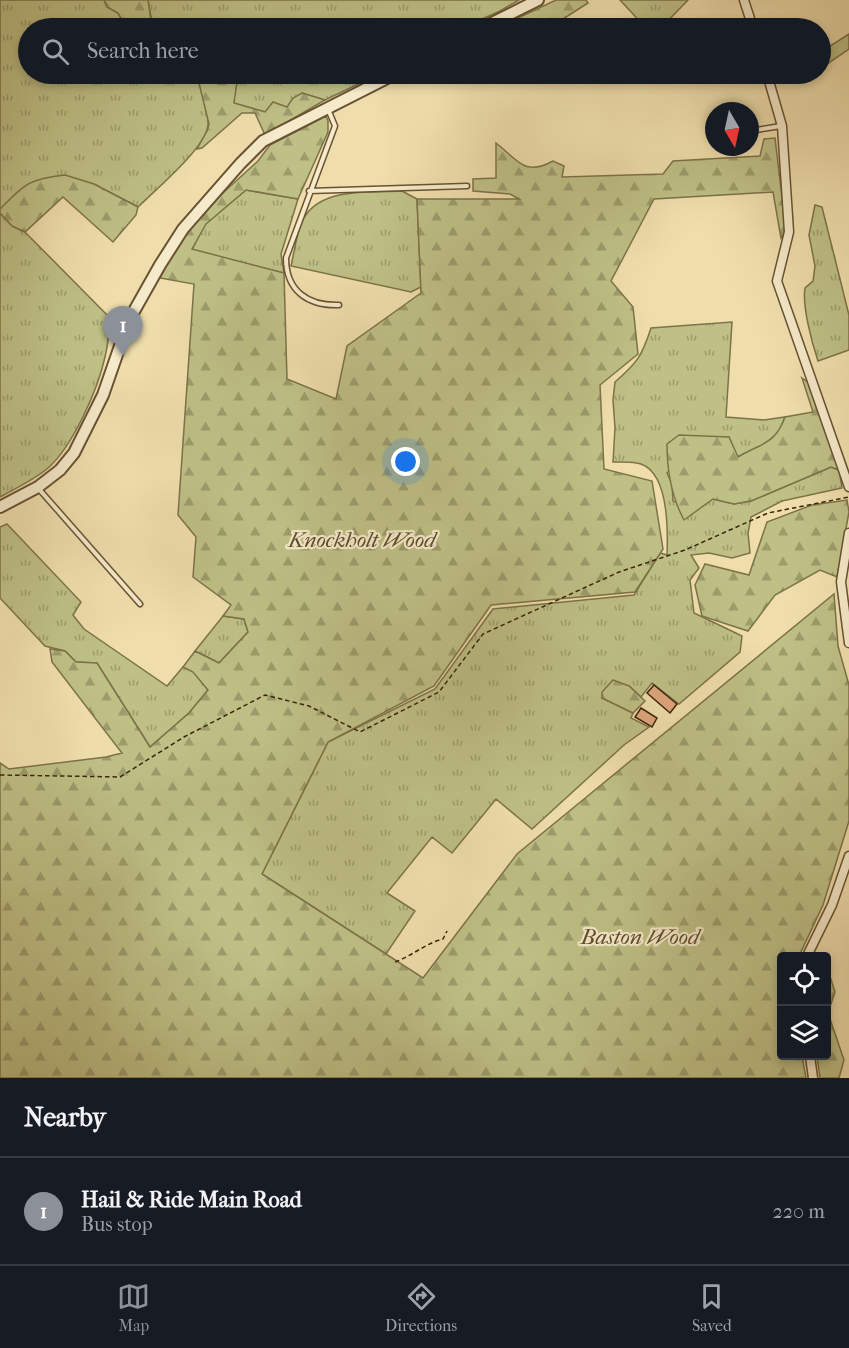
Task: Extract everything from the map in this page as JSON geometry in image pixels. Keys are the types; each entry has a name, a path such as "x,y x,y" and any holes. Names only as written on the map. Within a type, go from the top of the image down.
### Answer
{"street":[{"path":"502,18 538,0"},
{"path":"744,0 750,18"},
{"path":"0,507 38,487 60,470 74,453 103,395 129,320 160,265 183,229 240,164 263,141 375,84"},
{"path":"770,84 782,126 789,232 777,281 849,486"},
{"path":"849,533 841,582 849,643"},
{"path":"809,952 832,905 849,856"},
{"path":"811,1060 813,1078"}],"lane":[{"path":"328,108 335,126 286,258 286,271 294,289 307,299 322,305 339,305"},
{"path":"759,130 782,126"},
{"path":"309,191 467,186"},
{"path":"38,487 140,604"}],"path":[{"path":"0,775 120,777 184,737 266,695 309,706 360,732 439,692 483,634 619,572 685,550 768,513 849,497"},
{"path":"395,962 442,939 447,931"}],"green space":[{"path":"0,0 104,0 107,7 118,13 121,18 18,18 18,84 199,84 208,121 205,134 189,157 138,207 94,184 0,209"},
{"path":"104,0 148,0 151,18 121,18 118,13 107,7"},
{"path":"148,0 519,0 484,18 151,18"},
{"path":"556,0 586,0 588,3 565,18 518,18"},
{"path":"620,0 688,0 671,18 637,18"},
{"path":"849,34 849,49 831,61 831,46"},
{"path":"199,84 237,84 234,103 265,112 273,102 287,107 293,98 302,93 325,100 265,135 255,113 242,113 202,148 197,149 209,124"},
{"path":"236,84 358,84 325,100 302,93 287,107 265,112 233,103"},
{"name":"Knockholt Wood","path":"326,116 328,132 298,199 246,190 206,224 192,249 284,273 287,379 336,399 347,346 421,293 417,199 519,199 510,194 473,191 473,179 496,178 496,143 528,167 543,166 553,161 564,166 562,177 663,174 673,161 760,156 764,139 775,138 786,231 781,238 773,192 654,199 611,281 633,307 638,354 600,385 604,469 652,481 663,549 635,592 491,605 434,686 328,742 262,874 423,978 517,854 834,594 838,646 849,685 849,821 823,905 801,952 777,952 777,1060 803,1060 806,1078 0,1078 0,763 9,769 122,753 52,662 50,649 65,651 76,662 97,663 150,747 189,713 208,690 193,672 183,667 195,651 219,663 248,632 244,619 223,616 231,605 193,577 196,537 178,515 194,284 160,278 175,249 191,227 258,161 270,145"},
{"path":"65,175 94,184 138,207 136,215 113,242 63,197 25,232 12,226 0,213 0,209 28,184 43,178"},
{"path":"246,190 298,199 281,254 284,273 192,250 204,225"},
{"path":"402,191 417,199 421,287 411,292 291,266 301,224 308,212 318,203 331,197 359,192"},
{"path":"815,205 822,207 849,315 849,350 818,361 808,324 804,296 805,288 813,281 815,266 809,235"},
{"path":"0,213 12,226 25,232 111,319 102,370 75,432 48,468 0,497"},
{"path":"732,322 726,417 764,420 785,417 779,432 761,447 737,457 729,437 705,437 667,473 672,484 673,501 698,509 713,499 734,504 751,501 831,467 839,470 842,488 782,501 751,517 748,533 750,553 732,558 709,553 691,555 699,568 690,580 694,613 742,636 740,652 679,704 652,683 641,697 629,686 602,698 633,713 631,718 649,727 624,745 532,829 496,799 452,853 432,837 387,893 415,911 386,954 262,874 328,742 435,689 493,609 634,595 660,553 667,555 667,518 662,491 650,470 638,463 613,462 615,382 638,358 651,328"},
{"path":"802,378 809,383 839,470 831,467 751,501 734,504 713,499 684,520 671,484 667,444 679,435 729,437 738,457 772,438 785,417 813,412"},
{"path":"847,500 849,512 837,577 820,570 775,595 748,631 702,616 695,585 705,564 749,575 767,522 812,505"},
{"path":"7,524 81,602 73,615 84,629 167,686 183,667 193,671 208,690 189,713 150,747 97,663 76,662 65,651 45,646 0,598 0,527"},
{"path":"223,616 244,619 248,632 219,663 195,651"},
{"path":"613,680 629,686 645,701 633,713 602,698 602,692"},
{"path":"831,980 835,992 831,1004"},
{"path":"831,1022 844,1060 839,1078 820,1078 818,1060 831,1060"}],"building":[{"path":"654,685 677,704 670,713 647,693"},
{"path":"641,708 657,718 652,727 635,717"}],"place":[{"name":"Hail & Ride Main Road","path":"123,356"}],"park label":[{"name":"Baston Wood","path":"640,936"}]}
